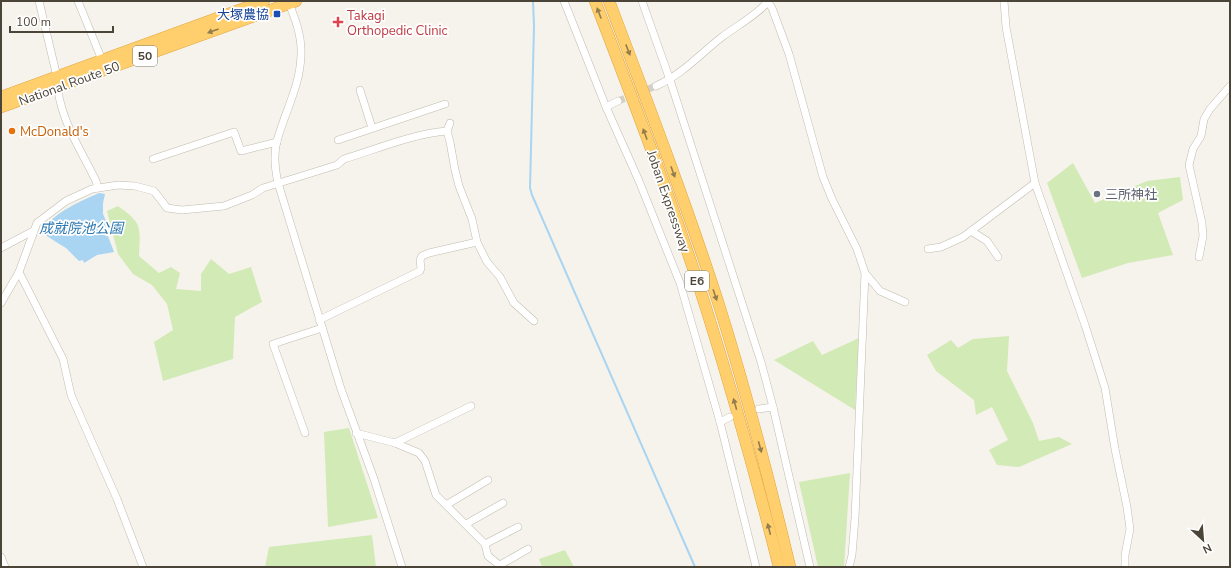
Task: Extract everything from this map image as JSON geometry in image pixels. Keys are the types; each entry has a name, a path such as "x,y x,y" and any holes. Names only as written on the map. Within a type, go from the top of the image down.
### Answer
{"highway":[{"name":"National Route 50","path":"1,107 102,60 264,1"},
{"name":"Joban Expressway","path":"595,1 659,172 706,307 760,493 778,567"},
{"name":"Joban Expressway","path":"609,1 641,84 718,304 747,399 772,489 790,567"},
{"name":"National Route 50","path":"1,97 57,82 291,2"}],"street":[{"path":"39,1 67,125 96,181 98,188"},
{"path":"78,1 102,60"},
{"path":"564,1 606,107 639,181 680,283 720,422 756,567"},
{"path":"642,1 670,80 732,268 761,362 773,407 810,567"},
{"path":"656,86 670,80 722,37 760,9 768,1 789,54 823,176 832,199 857,249 865,273 854,525 852,555 849,567"},
{"path":"1004,1 1006,27 1035,183 1085,325 1105,388 1130,530 1125,555 1125,567"},
{"path":"291,2 301,45 300,67 296,89 277,142 275,158 278,184 319,320 356,433 374,479 402,567"},
{"path":"1199,257 1203,236 1202,223 1189,165 1193,149 1201,136 1204,119 1210,109 1230,86"},
{"path":"360,90 372,128"},
{"path":"606,107 618,101"},
{"path":"338,140 445,104"},
{"path":"450,123 447,131 459,186 472,219 478,242 487,262 500,277 514,303 534,321"},
{"path":"1,302 19,272 31,243 37,223 66,201 92,189 118,185 135,186 154,191 168,208 182,210 224,206 252,195 263,188 337,165 344,159 405,140 435,132 447,131"},
{"path":"153,159 234,132 241,151 277,142"},
{"path":"928,249 950,243 971,231 1035,183"},
{"path":"1,248 34,231"},
{"path":"971,231 987,241 998,257"},
{"path":"319,320 420,271 420,260 422,256 429,253 478,242"},
{"path":"19,272 63,359 70,395 117,499 143,567"},
{"path":"865,273 880,291 905,302"},
{"path":"305,433 273,344 322,328"},
{"path":"395,444 471,406"},
{"path":"759,410 773,407"},
{"path":"720,422 730,417"},
{"path":"356,433 395,444 419,453 425,461 436,495 485,544 488,556 501,566 528,549"},
{"path":"446,505 488,480"},
{"path":"466,524 503,502"},
{"path":"485,544 518,527"},
{"path":"1,557 5,567"}],"green space":[{"path":"1073,163 1095,203 1147,181 1180,177 1183,200 1158,213 1173,255 1128,263 1082,278 1047,183"},
{"path":"118,206 132,217 138,226 140,238 139,256 159,273 171,267 180,273 176,289 201,291 201,274 211,259 229,274 251,267 262,302 235,317 233,359 163,381 154,342 173,330 167,304 152,285 133,274 118,254 107,211"},
{"path":"1009,336 1007,371 1033,423 1039,441 1059,437 1072,444 1019,467 997,465 989,450 1008,440 992,407 976,415 974,400 936,371 927,355 951,340 958,348 973,339"},
{"path":"859,338 855,410 774,360 813,341 822,355"},
{"path":"349,428 378,518 328,527 324,432"},
{"path":"850,473 844,567 818,567 799,482"},
{"path":"372,535 376,567 265,567 269,547"},
{"path":"565,550 574,567 542,567 539,559"}],"water":[{"name":"成就院池公園","path":"99,193 105,194 103,214 106,221 106,231 114,252 97,255 84,263 83,260 79,261 66,248 41,232 46,225 67,208"}],"waterway":[{"path":"533,1 534,26 530,188 532,195 695,567"}],"tunnel":[{"path":"618,101 656,86"}],"place":[{"name":"大塚農協","path":"277,14"},
{"name":"Takagi Orthopedic Clinic","path":"338,22"},
{"name":"McDonald's","path":"12,131"},
{"name":"三所神社","path":"1097,194"}]}
